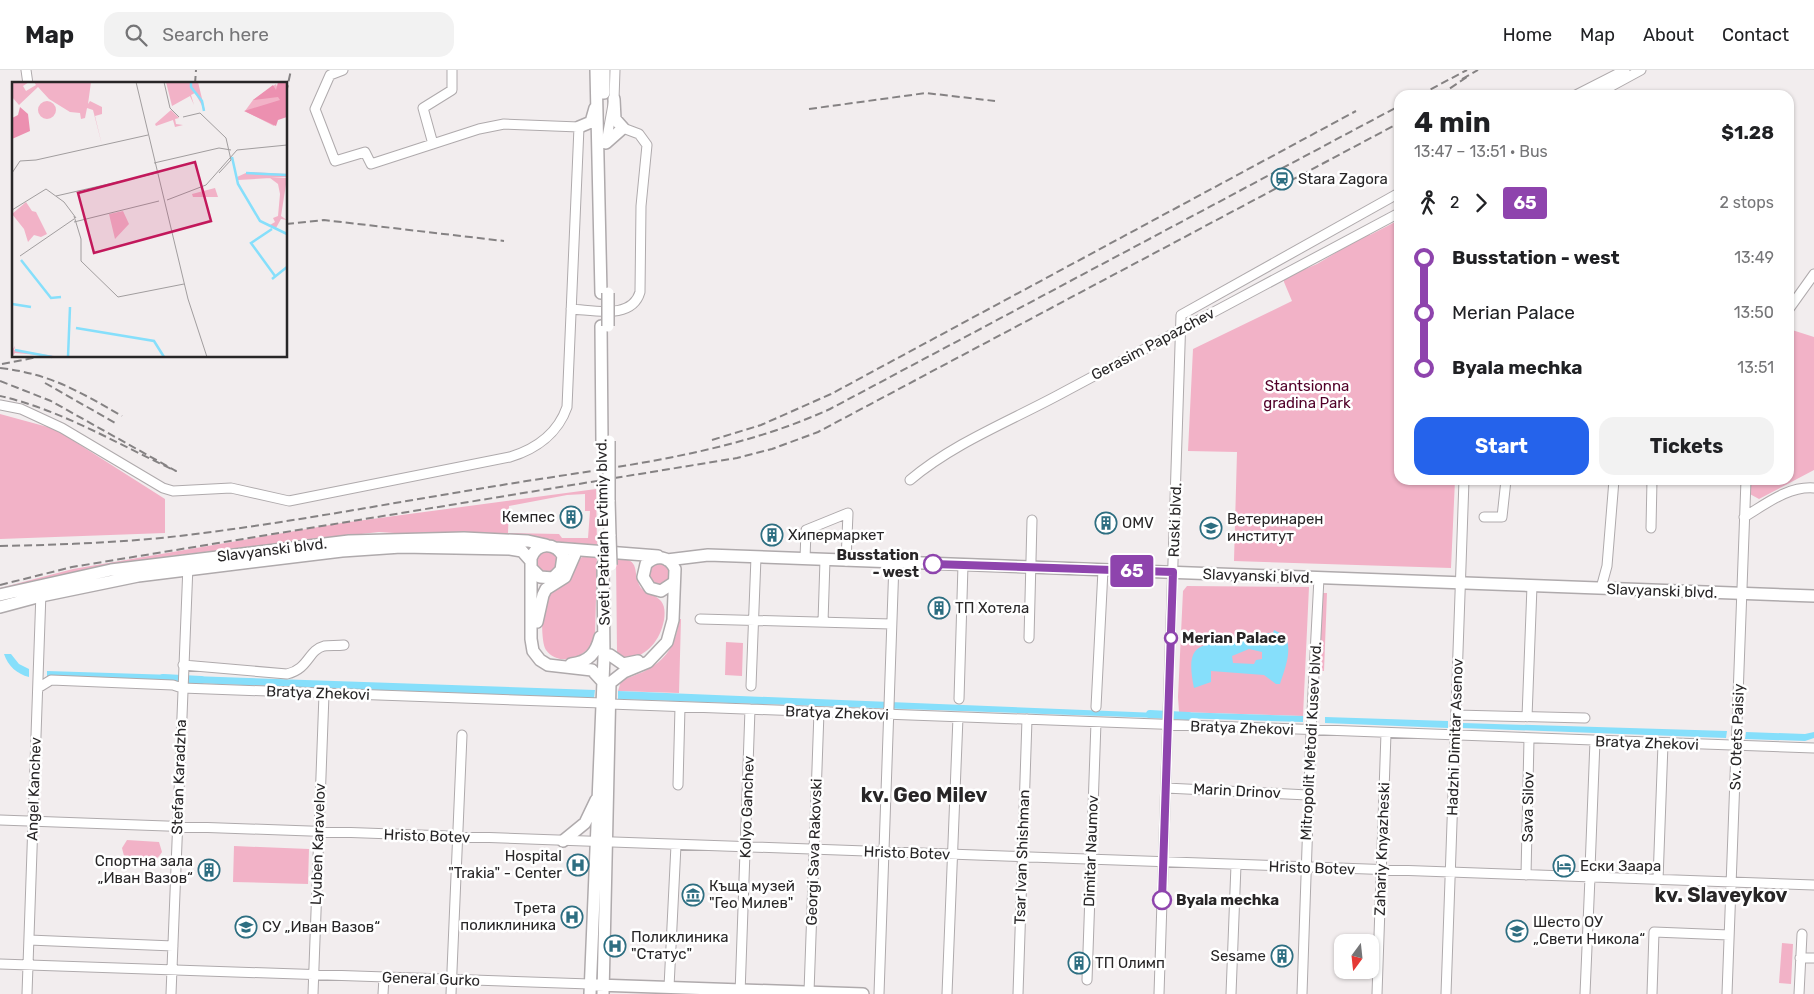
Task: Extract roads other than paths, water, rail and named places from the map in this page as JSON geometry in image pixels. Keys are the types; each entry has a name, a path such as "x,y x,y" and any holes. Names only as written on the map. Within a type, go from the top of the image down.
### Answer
{"main road":[{"name":"Sveti Patriarh Evtimiy blvd.","path":"596,70 597,99 603,143"},
{"name":"Sveti Patriarh Evtimiy blvd.","path":"590,989 602,842 598,794 610,655 605,441 604,70"},
{"path":"579,127 591,122 597,99"},
{"path":"579,127 590,130 603,143 624,128 615,119 614,99"},
{"name":"Slavyanski blvd.","path":"0,595 138,576 188,565 349,541 391,538 525,540 580,552 626,553 665,559 701,555 1814,596"},
{"name":"Slavyanski blvd.","path":"188,565 342,550 401,547 513,549 522,552 531,565"},
{"path":"562,568 562,556 551,547 535,550 531,565 531,639 535,654 544,664 553,667 592,670 606,692 624,672 648,662 664,647 672,627 674,566 665,559 651,559 644,568"},
{"path":"580,552 553,578 542,584 537,591 536,645 548,660 558,663 580,663 596,651 604,615"},
{"path":"535,633 546,589 566,577 580,552"},
{"path":"610,655 618,663 628,664 647,656 660,642 667,625 668,608 663,596 644,581 644,568 637,559 626,553"},
{"path":"654,590 665,590 686,563 701,555"},
{"path":"531,565 542,578 553,578"},
{"name":"Sveti Patriarh Evtimiy blvd.","path":"604,989 602,842 606,692 604,615 607,565"},
{"name":"Slavyanski blvd.","path":"0,607 41,590"},
{"path":"563,841 585,823 598,794"},
{"name":"General Gurko","path":"590,989 669,987 740,992 863,994"}],"street":[{"path":"0,405 21,409 62,428 163,488 184,492 217,487 231,488 289,500 510,457 534,448 552,432 567,407 579,127 504,124 479,129 370,164 365,152 334,161 314,109 330,74 343,70"},
{"path":"433,144 423,108 452,90 452,70"},
{"path":"603,143 614,99 615,70"},
{"path":"1586,90 1625,70"},
{"path":"1604,90 1642,70"},
{"path":"571,309 616,311 633,306 640,292 641,206 647,145 639,134 624,128"},
{"name":"Gerasim Papazchev","path":"1181,316 1394,196"},
{"name":"Gerasim Papazchev","path":"910,480 930,463 966,442 1394,216"},
{"path":"1794,302 1814,274"},
{"name":"Ruski blvd.","path":"1159,994 1181,316"},
{"name":"Hadzhi Dimitar Asenov","path":"1446,994 1464,485"},
{"path":"1484,517 1502,516 1505,485"},
{"path":"1601,588 1607,566 1614,485"},
{"path":"1650,528 1652,485"},
{"name":"Sv. Otets Paisiy","path":"1727,994 1746,485"},
{"path":"1744,517 1787,492 1800,487 1814,488"},
{"path":"805,559 806,530 848,513 846,560"},
{"path":"1028,638 1032,520"},
{"path":"751,686 756,557"},
{"path":"822,622 825,560"},
{"path":"879,994 894,562"},
{"name":"Stefan Karadzha","path":"172,994 188,565"},
{"path":"959,699 964,565"},
{"path":"1096,707 1103,570"},
{"name":"Mitropolit Metodi Kusev blvd.","path":"1302,994 1308,795 1319,578"},
{"path":"1526,716 1532,586"},
{"name":"Angel Kanchev","path":"27,994 41,590"},
{"path":"700,619 891,624"},
{"path":"183,678 297,672 323,646 344,645"},
{"name":"Bratya Zhekovi","path":"38,679 173,685 183,678 324,694 606,692 680,706 820,712 889,708 958,717 1027,720 1814,748"},
{"name":"Lyuben Karavelov","path":"313,994 324,694"},
{"path":"678,785 680,706"},
{"name":"Kolyo Ganchev","path":"740,992 750,709"},
{"name":"Georgi Sava Rakovski","path":"809,992 820,712"},
{"path":"1456,715 1585,718"},
{"path":"947,994 958,717"},
{"name":"Tsar Ivan Shishman","path":"1018,994 1027,720"},
{"name":"Dimitar Naumov","path":"1087,980 1096,722"},
{"name":"Zahariy Knyazheski","path":"1377,994 1386,733"},
{"path":"451,994 462,735"},
{"name":"Sava Silov","path":"1526,875 1529,739"},
{"path":"1585,994 1595,741"},
{"path":"1658,880 1663,744"},
{"name":"Marin Drinov","path":"1166,788 1308,795"},
{"name":"Hristo Botev","path":"0,820 1450,873 1590,874 1658,880 1814,885"},
{"path":"669,987 676,845"},
{"path":"1231,994 1236,865"},
{"path":"1652,994 1654,932 1729,934"},
{"path":"1799,994 1802,934"},
{"path":"29,940 173,946"},
{"path":"1800,958 1814,958"},
{"name":"General Gurko","path":"0,964 384,977 590,989"},
{"path":"384,977 384,994"}],"water":[{"path":"1274,630 1284,635 1288,646 1286,666 1280,684 1276,684 1264,675 1211,671 1211,682 1194,688 1191,671 1192,659 1195,652 1201,647 1209,644 1244,641 1260,635 1273,633","holes":["1249,649 1262,652 1262,659 1256,660 1254,664 1233,663 1232,656"]},
{"path":"4,654 11,654 19,664 29,669 29,677 14,669"},
{"path":"47,671 174,675 173,682 47,678"},
{"path":"192,676 595,690 594,698 192,683"},
{"path":"618,691 1158,713 1158,718 618,699"},
{"path":"1179,712 1303,716 1303,722 1179,718"},
{"path":"1325,717 1448,721 1448,728 1325,723"},
{"path":"1463,723 1727,731 1726,738 1462,728"},
{"path":"1746,732 1805,734 1814,732 1814,738 1805,741 1745,739"}],"waterway":[{"path":"163,678 201,680"},
{"path":"1150,714 1188,716"}],"railway":[{"path":"195,82 196,70"},
{"path":"288,84 291,70"},
{"path":"1429,90 1467,70"},
{"path":"1462,79 1478,70"},
{"path":"1448,90 1467,77"},
{"path":"809,109 926,93 995,101"},
{"path":"0,546 80,544 203,533 624,466 749,439 830,409 1394,109"},
{"path":"712,440 761,425 831,394 1356,111"},
{"path":"0,585 72,567 737,458 772,449 818,432 1394,126"},
{"path":"288,224 324,220 504,241"},
{"path":"2,364 33,358"},
{"path":"0,368 49,379 78,391 122,416"},
{"path":"0,381 51,401 176,471 68,419 23,402 0,396"},
{"path":"45,383 117,424"}],"place":[{"name":"Stara Zagora","path":"1282,179"},
{"name":"Кемпес","path":"571,517"},
{"name":"OMV","path":"1106,523"},
{"name":"Ветеринарен институт","path":"1211,528"},
{"name":"Хипермаркет","path":"772,535"},
{"name":"Busstation - west","path":"933,564"},
{"name":"ТП Хотела","path":"939,608"},
{"name":"Merian Palace","path":"1171,638"},
{"name":"Hospital \"Trakia\" - Center","path":"578,865"},
{"name":"Ески Заара","path":"1564,866"},
{"name":"Спортна зала „Иван Вазов“","path":"209,870"},
{"name":"Къща музей \"Гео Милев\"","path":"693,895"},
{"name":"Byala mechka","path":"1162,900"},
{"name":"Трета поликлиника","path":"572,917"},
{"name":"СУ „Иван Вазов“","path":"246,927"},
{"name":"Шесто ОУ „Свети Никола“","path":"1517,931"},
{"name":"Поликлиника \"Статус\"","path":"615,946"},
{"name":"Sesame","path":"1282,956"},
{"name":"ТП Олимп","path":"1079,963"}],"district":[{"name":"kv. Geo Milev","path":"924,795"},
{"name":"kv. Slaveykov","path":"1721,895"}],"park label":[{"name":"Stantsionna gradina Park","path":"1307,394"}]}
